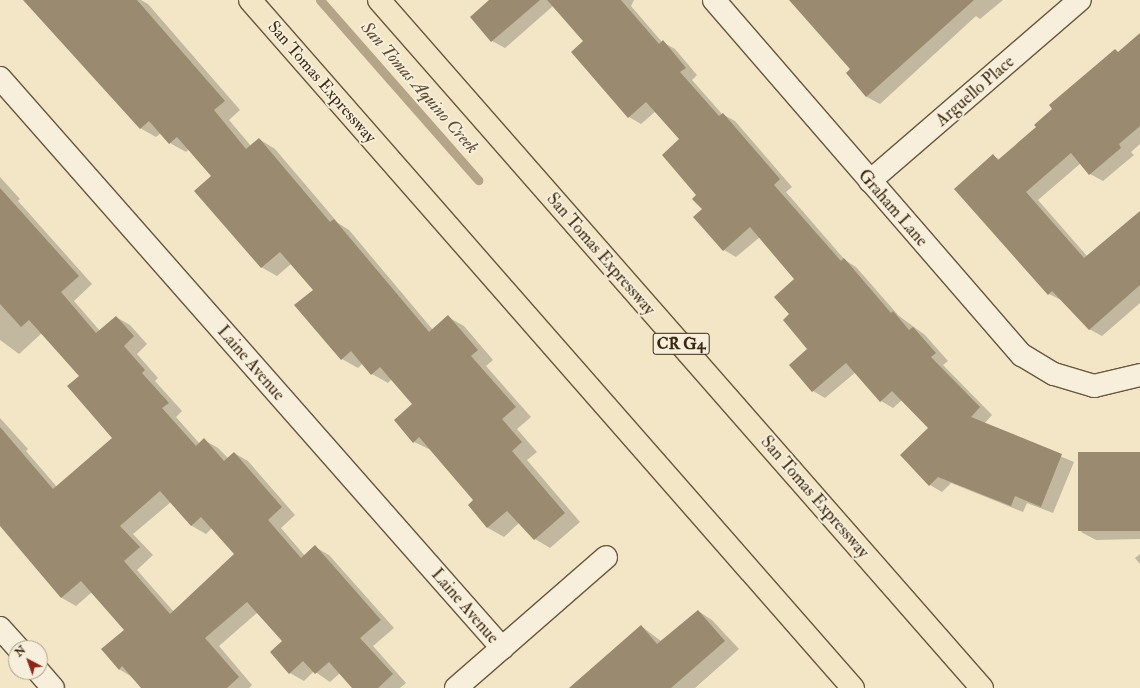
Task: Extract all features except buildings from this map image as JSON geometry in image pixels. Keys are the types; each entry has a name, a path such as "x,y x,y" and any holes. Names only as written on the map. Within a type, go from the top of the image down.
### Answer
{"highway":[{"name":"San Tomas Expressway","path":"250,0 853,688"},
{"name":"San Tomas Expressway","path":"379,0 982,688"}],"street":[{"name":"Graham Lane","path":"714,0 1022,356 1054,374 1094,386 1140,375"},
{"name":"Arguello Place","path":"870,181 1080,0"},
{"name":"Laine Avenue","path":"0,78 502,648"},
{"path":"456,688 606,557"},
{"path":"0,628 11,640"},
{"path":"46,680 53,688"}],"waterway":[{"name":"San Tomas Aquino Creek","path":"320,0 478,180"}]}
